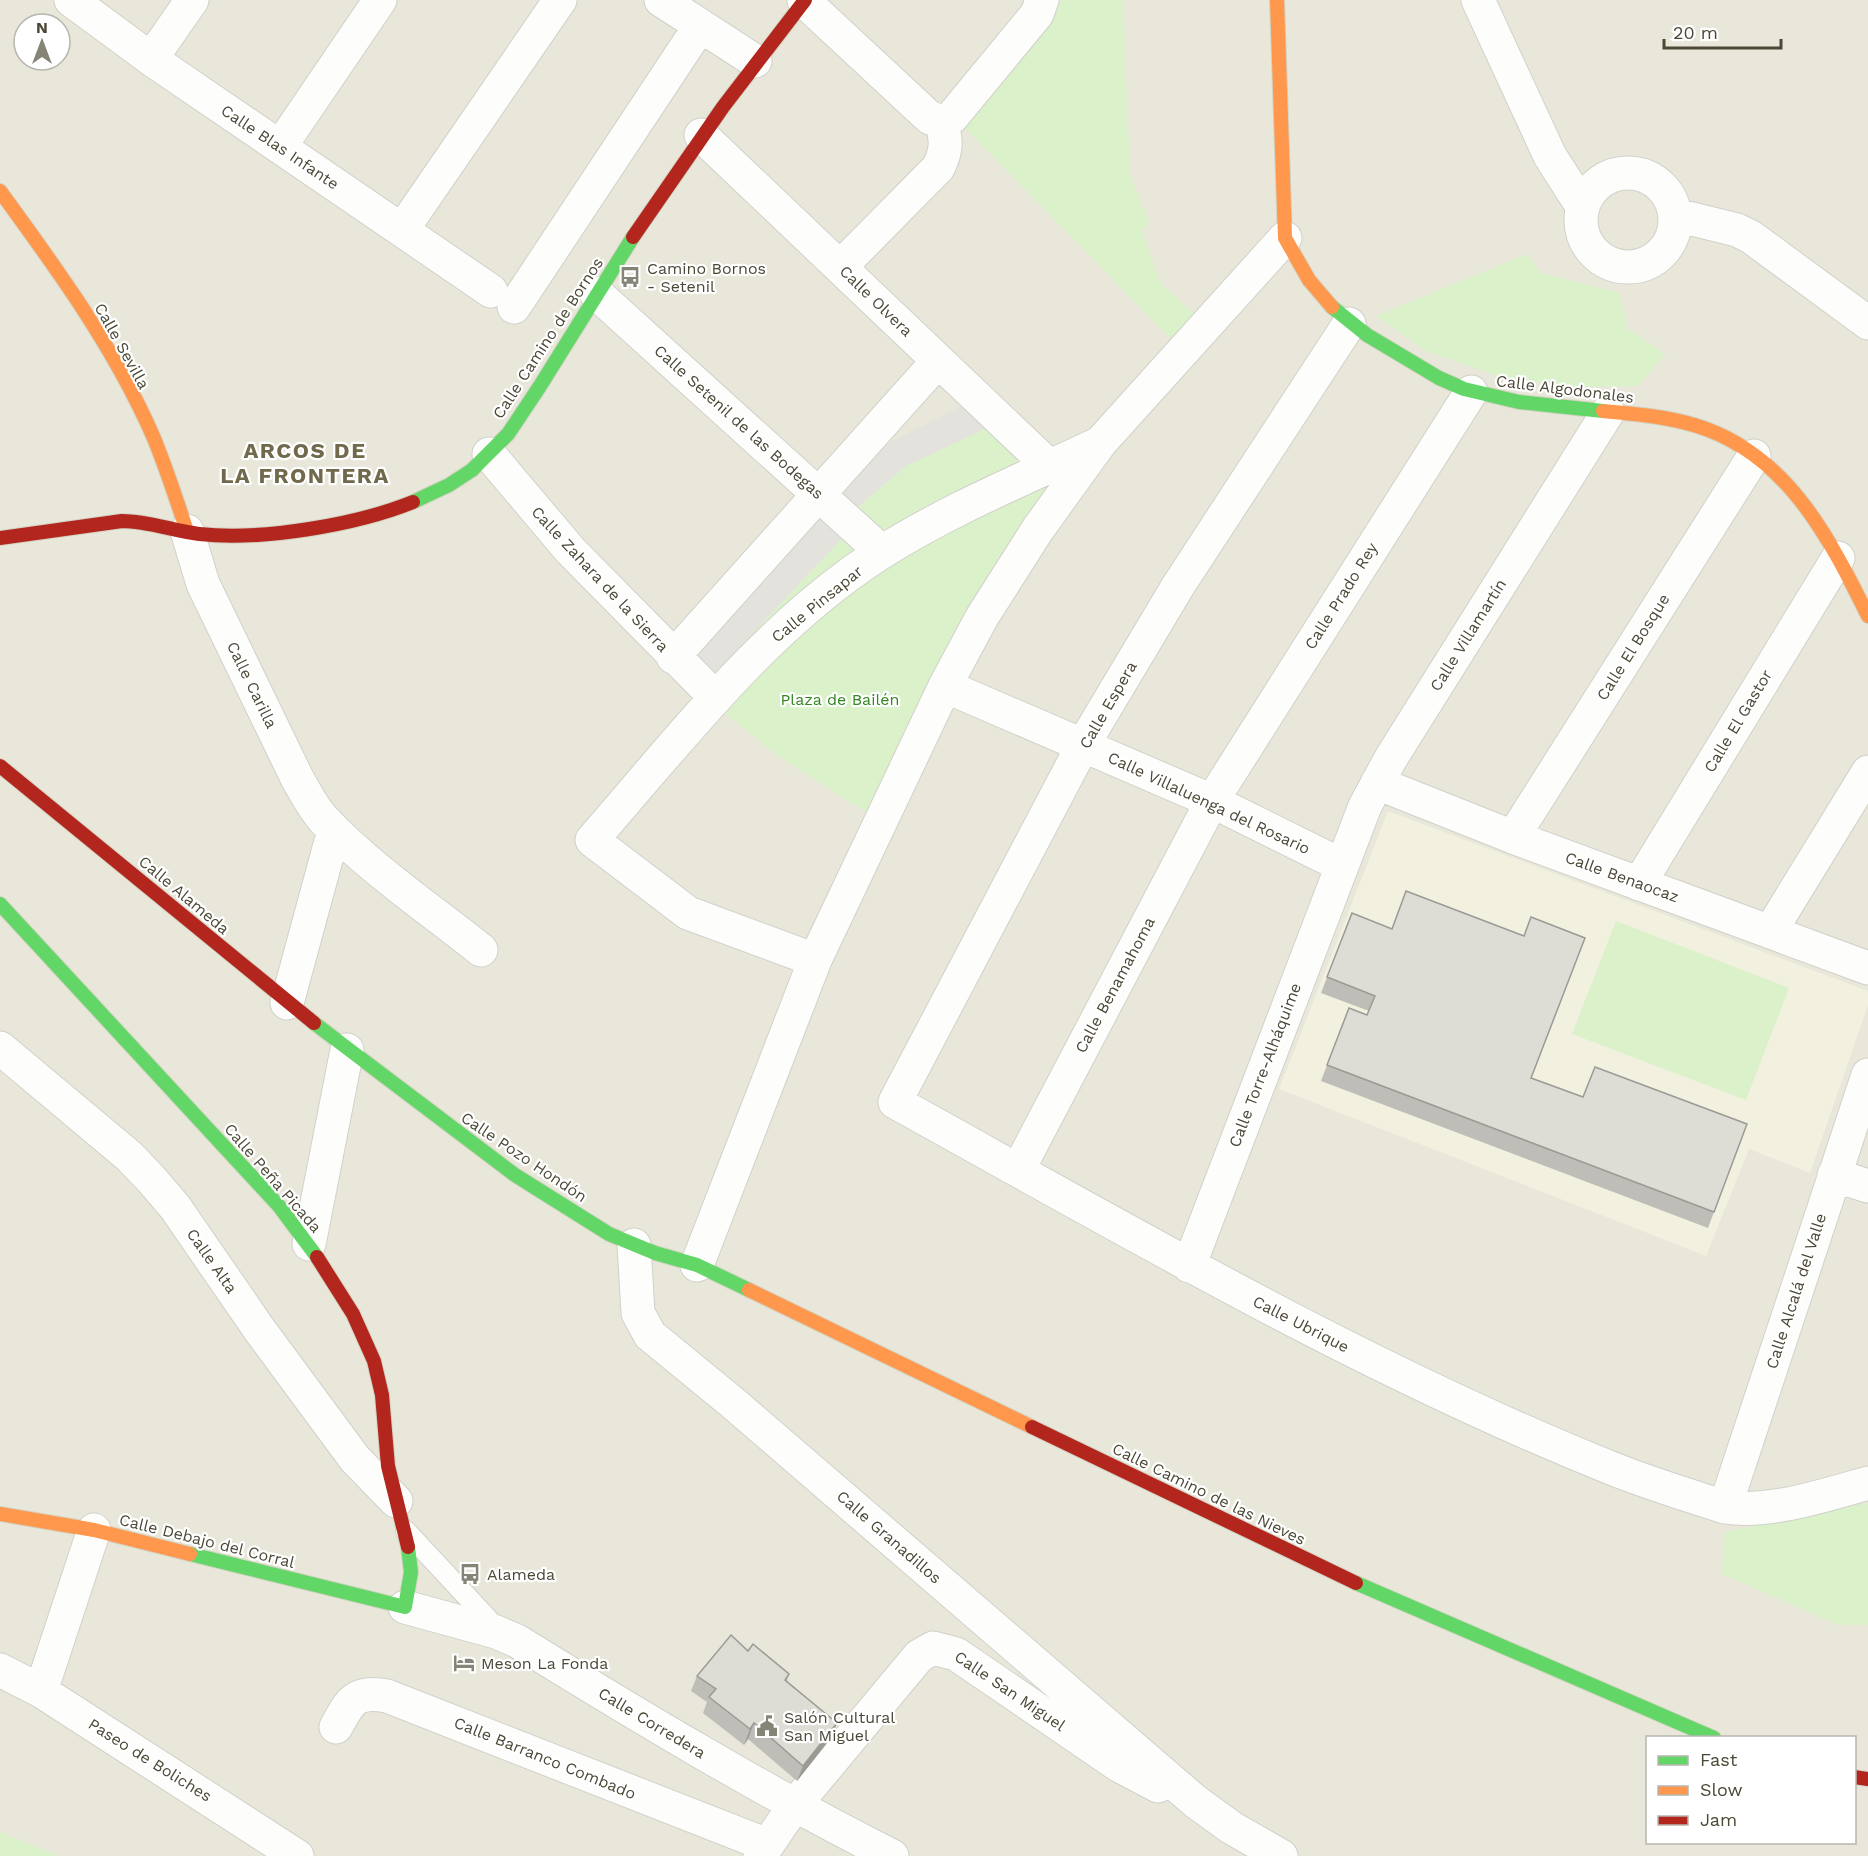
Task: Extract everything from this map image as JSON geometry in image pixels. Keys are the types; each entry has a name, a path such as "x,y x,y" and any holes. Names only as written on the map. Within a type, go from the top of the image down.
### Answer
{"street":[{"name":"Calle Blas Infante","path":"71,0 151,59 502,299 700,26"},
{"path":"151,59 192,0"},
{"path":"280,147 380,0"},
{"path":"402,230 560,0"},
{"path":"661,0 755,62"},
{"path":"804,1 930,117 942,121 952,117 1038,15 1042,0"},
{"name":"Calle Algodonales","path":"1277,0 1285,238 1297,265 1313,289 1349,324 1430,372 1471,392 1515,402 1667,418 1720,434 1772,470 1810,507 1868,616"},
{"path":"1478,0 1550,156 1582,206"},
{"name":"Calle Camino de Bornos","path":"0,538 122,521 145,522 187,531 239,534 373,515 399,508 472,470 489,454 538,388 596,293 701,135 804,1"},
{"path":"840,267 938,168 946,153 946,137 942,121"},
{"name":"Calle Olvera","path":"701,135 1050,467"},
{"path":"1632,172 1648,176 1662,185 1671,199 1676,215 1674,234 1660,256 1645,264 1618,267 1603,260 1590,249 1584,239 1580,222 1582,206 1589,192 1601,180 1616,174 1632,172"},
{"name":"Calle Sevilla","path":"0,192 90,318 152,436 187,531"},
{"path":"1676,215 1737,230 1751,237 1868,323"},
{"path":"697,1265 814,960 945,686 982,617 1009,573 1100,443 1285,238"},
{"name":"Calle Setenil de las Bodegas","path":"596,293 882,552"},
{"name":"Calle Espera","path":"895,1102 1083,745 1178,586 1349,324"},
{"path":"673,657 938,361"},
{"name":"Calle Prado Rey","path":"1212,801 1471,392"},
{"name":"Calle Villamartín","path":"1341,865 1377,783 1608,412"},
{"name":"Calle Pinsapar","path":"814,960 688,913 592,840 716,698 772,639 827,591 882,552 942,518 1100,443"},
{"name":"Calle Zahara de la Sierra","path":"489,454 570,550 673,657 716,698"},
{"name":"Calle El Bosque","path":"1513,837 1754,456"},
{"name":"Calle Carilla","path":"187,531 203,584 297,778 323,820 481,950"},
{"name":"Calle El Gastor","path":"1639,884 1838,558"},
{"name":"Calle Villaluenga del Rosario","path":"945,686 1212,801 1341,865"},
{"name":"Calle Alameda","path":"0,766 347,1050"},
{"path":"1770,932 1868,772"},
{"name":"Calle Benaocaz","path":"1377,783 1513,837 1868,968"},
{"name":"Calle Benamahoma","path":"1018,1170 1212,801"},
{"path":"287,1003 334,830"},
{"name":"Calle Torre-Alháquime","path":"1189,1266 1341,865"},
{"name":"Calle Peña Picada","path":"0,904 279,1206 309,1244 362,1331 373,1358 383,1402 388,1467 413,1573 405,1607"},
{"name":"Calle Alta","path":"0,1048 129,1156 175,1207 259,1329 400,1515"},
{"path":"309,1244 347,1050"},
{"name":"Calle Pozo Hondón","path":"347,1050 516,1175 609,1234 634,1245 697,1265"},
{"name":"Calle Alcalá del Valle","path":"1725,1508 1848,1159 1868,1075"},
{"name":"Calle Ubrique","path":"895,1102 1189,1266 1359,1354 1472,1408 1612,1469 1725,1508 1743,1510 1868,1483"},
{"path":"1848,1159 1868,1186"},
{"name":"Calle Granadillos","path":"634,1245 638,1313 650,1335 742,1410 1196,1802"},
{"name":"Calle Camino de las Nieves","path":"697,1265 1361,1585 1712,1736"},
{"name":"Calle Debajo del Corral","path":"0,1514 94,1530 405,1607"},
{"path":"41,1691 94,1530"},
{"name":"Calle Corredera","path":"405,1607 502,1635 794,1806 892,1856"},
{"name":"Calle San Miguel","path":"763,1851 794,1806 920,1656 933,1648 956,1653 1147,1782 1196,1802"},
{"name":"Paseo de Boliches","path":"0,1670 41,1691 297,1856"},
{"name":"Calle Barranco Combado","path":"336,1726 350,1702 358,1696 387,1696 763,1851"},
{"path":"1196,1802 1235,1844 1281,1856"}],"lane":[{"path":"400,1515 502,1635"}],"shaded area":[{"path":"0,0 1868,0 1868,1856 0,1856"},
{"path":"964,405 987,428 906,466 853,511 833,494 891,442"},
{"path":"820,509 847,533 712,676 690,655"},
{"path":"1388,811 1868,991 1868,1005 1810,1173 1749,1149 1706,1256 1279,1089"}],"green space":[{"path":"1062,0 1123,0 1130,176 1149,222 1142,231 1161,284 1194,314 1172,340 960,123"},
{"path":"1527,254 1541,273 1620,293 1627,328 1665,354 1638,386 1576,387 1503,378 1426,351 1376,316"},
{"path":"987,428 1023,469 883,541 853,511 906,466"},
{"name":"Plaza de Bailén","path":"1057,479 872,816 778,756 718,708 775,651 887,561"},
{"path":"847,533 868,552 712,676"},
{"path":"1616,921 1789,988 1746,1100 1572,1034"},
{"path":"1868,1503 1868,1625 1838,1625 1722,1574 1725,1532"},
{"path":"0,1832 59,1856 0,1856"}],"building":[{"path":"1406,891 1524,936 1531,917 1585,938 1531,1078 1583,1097 1595,1067 1747,1124 1714,1212 1327,1065 1349,1008 1367,1015 1375,996 1327,977 1352,913 1392,929"},
{"name":"Salón Cultural San Miguel","path":"731,1635 748,1651 753,1644 789,1674 785,1680 837,1723 803,1766 754,1723 750,1729 709,1697 716,1689 697,1676"}],"traffic: fast":[{"path":"413,502 449,485 472,470 508,434 633,237"},
{"path":"1332,307 1367,335 1439,378 1464,389 1519,402 1603,411"},
{"path":"0,904 279,1206 317,1257"},
{"path":"314,1023 515,1175 609,1234 655,1253 697,1265 749,1290"},
{"path":"190,1554 405,1607 411,1572 408,1547"},
{"path":"1356,1583 1709,1736"}],"traffic: slow":[{"path":"1277,0 1285,238 1309,280 1332,307"},
{"path":"0,191 63,279 121,371 153,436 187,531"},
{"path":"1603,411 1660,417 1694,425 1726,438 1755,455 1779,476 1820,528 1868,616"},
{"path":"749,1290 1032,1427"},
{"path":"0,1514 94,1530 190,1554"}],"traffic: jam":[{"path":"633,237 723,107 805,0"},
{"path":"0,538 122,521 224,536 279,533 364,518 413,502"},
{"path":"0,766 314,1023"},
{"path":"317,1257 353,1314 374,1361 382,1395 388,1466 408,1547"},
{"path":"1032,1427 1356,1583"},
{"path":"1856,1777 1868,1779"}],"place":[{"name":"Camino Bornos - Setenil","path":"630,277"},
{"name":"Alameda","path":"470,1574"},
{"name":"Meson La Fonda","path":"464,1663"},
{"name":"Salón Cultural San Miguel","path":"767,1726"}],"district":[{"name":"ARCOS DE LA FRONTERA","path":"305,462"}]}
